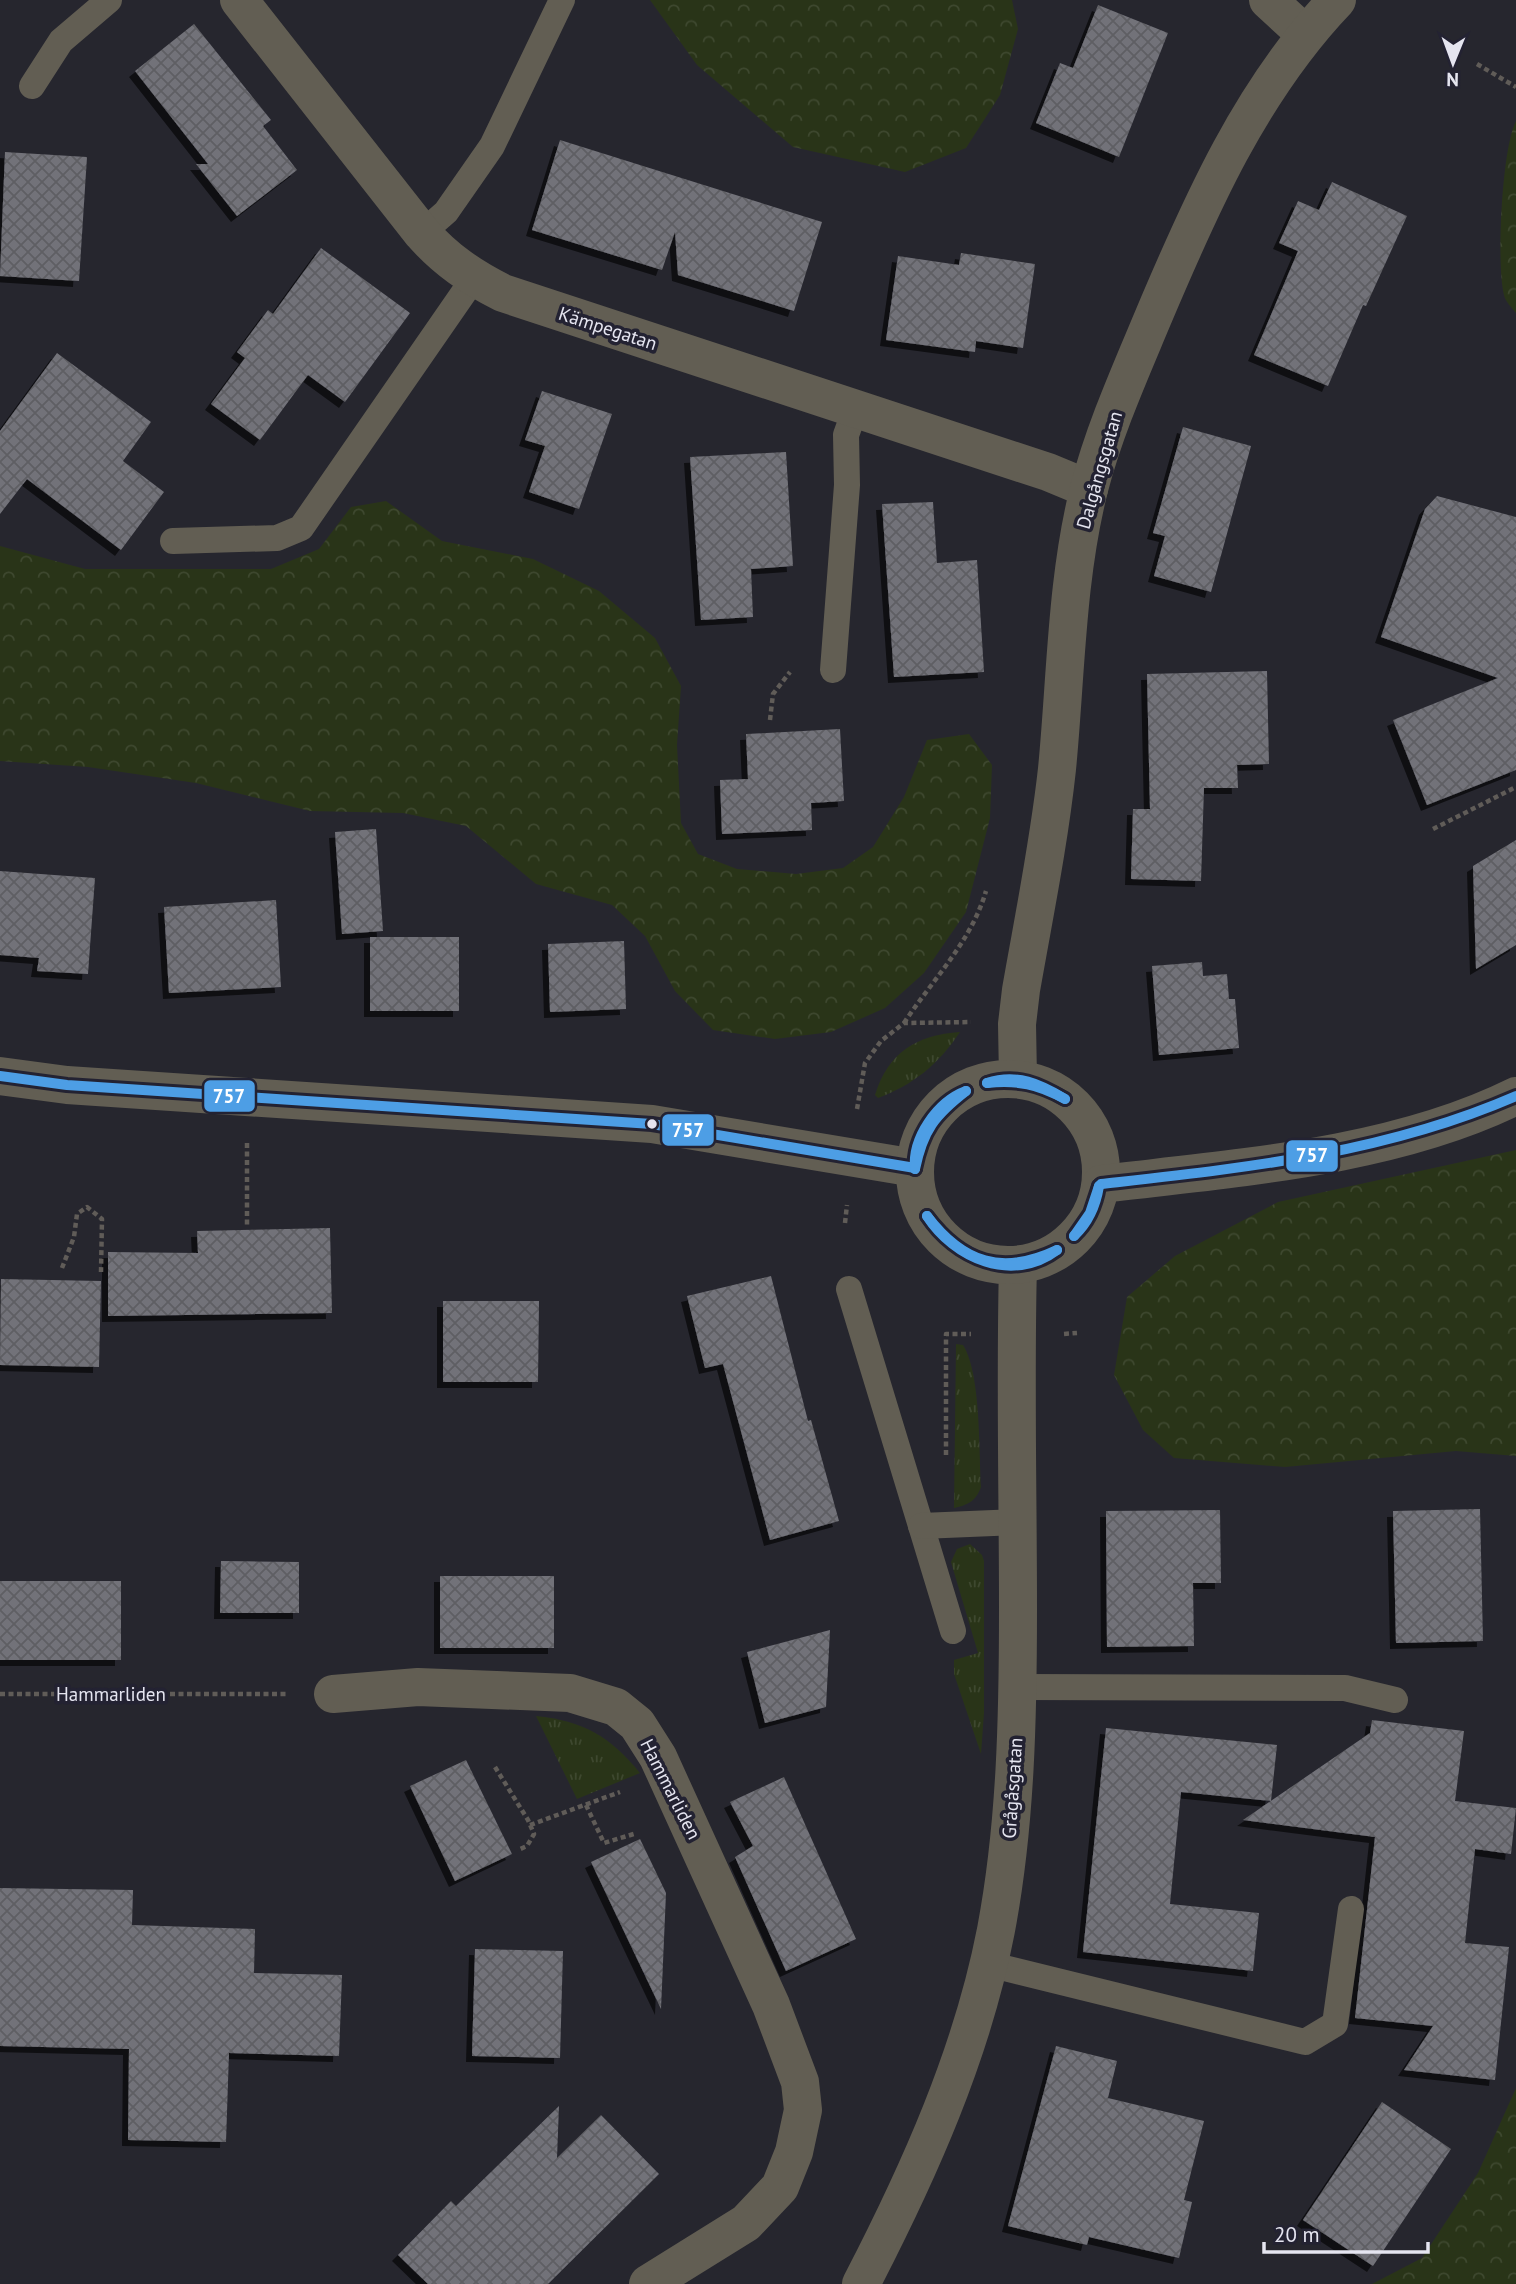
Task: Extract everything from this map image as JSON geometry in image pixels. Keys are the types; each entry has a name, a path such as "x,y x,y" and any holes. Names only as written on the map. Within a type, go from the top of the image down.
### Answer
{"street":[{"name":"Kämpegatan","path":"239,0 422,233 444,257 474,278 503,293 1048,472 1090,489"},
{"path":"1268,0 1305,34"},
{"name":"Dalgångsgatan","path":"1018,1078 1017,1024 1021,990 1057,772 1078,544 1090,489 1118,402 1199,215 1255,105 1305,34 1337,0"},
{"path":"0,1076 67,1085 652,1124 915,1168"},
{"path":"1018,1078 1047,1086 1078,1111 1090,1126 1100,1154 1101,1184 1095,1208 1082,1229 1064,1247 1042,1259 1018,1265 991,1264 965,1255 944,1240 927,1219 917,1194 915,1168 919,1143 930,1120 947,1101 968,1087 993,1080 1018,1078"},
{"path":"1101,1184 1218,1171 1343,1151 1423,1130 1516,1096"},
{"name":"Grågåsgatan","path":"861,2284 906,2198 962,2057 988,1964 1009,1846 1018,1687 1018,1265"},
{"name":"Hammarliden","path":"333,1694 418,1687 570,1693 616,1707 637,1724 667,1775 771,2004 800,2082 803,2110 794,2152 780,2187 746,2222 648,2284"}],"lane":[{"path":"32,86 61,41 109,0"},
{"path":"422,233 446,212 492,146 562,0"},
{"path":"173,541 277,538 301,528 474,278"},
{"path":"833,670 847,485 846,435 855,410"},
{"path":"849,1289 933,1525 953,1631"},
{"path":"933,1525 1018,1522"},
{"path":"1018,1687 1345,1688 1395,1700"},
{"path":"988,1964 1305,2042 1335,2024 1351,1909"}],"path":[{"path":"1477,64 1516,87"},
{"path":"1433,830 1516,787"},
{"path":"860,1083 865,1063 881,1041 904,1023 964,1021"},
{"path":"247,1142 247,1227"},
{"path":"62,1268 74,1237 77,1214 87,1207 102,1219 101,1272"},
{"path":"933,1525 946,1334"},
{"name":"Hammarliden","path":"0,1694 333,1694"},
{"path":"495,1768 530,1825 533,1839 518,1850"},
{"path":"530,1825 667,1775"},
{"path":"586,1805 604,1843 637,1833"}],"green space":[{"path":"650,0 1012,0 1018,29 1000,95 966,148 905,172 793,147 697,65"},
{"path":"1516,121 1516,313 1505,297 1501,234 1507,155"},
{"path":"386,501 442,541 533,559 599,591 655,638 681,686 677,745 681,823 698,854 737,869 796,874 843,868 873,847 904,797 927,740 969,734 992,765 990,818 966,912 924,973 885,1008 831,1032 775,1039 713,1030 675,991 645,936 612,905 536,884 466,826 403,813 310,811 196,783 88,767 0,761 0,546 85,569 271,569 319,549 351,507"},
{"path":"960,1032 934,1064 914,1080 878,1098 875,1095 888,1067 906,1048 930,1037"},
{"path":"1516,1150 1516,1456 1456,1451 1285,1467 1174,1458 1143,1430 1114,1375 1127,1297 1175,1256 1278,1202"},
{"path":"956,1344 963,1345 973,1374 978,1413 981,1487 971,1502 954,1508"},
{"path":"970,1544 982,1555 984,1561 984,1713 981,1754 954,1674 954,1660 978,1653 951,1562 957,1549"},
{"path":"536,1716 568,1722 594,1732 618,1749 640,1773 577,1799"},
{"path":"1516,2088 1516,2284 1372,2284 1422,2258 1478,2173"}],"building":[{"path":"1098,5 1168,33 1119,157 1036,123 1060,63 1073,68"},
{"path":"194,24 271,120 263,126 297,170 237,216 196,164 208,164 135,71"},
{"path":"560,140 822,222 794,311 678,275 675,232 662,270 532,230"},
{"path":"5,152 87,157 79,281 0,276"},
{"path":"1332,182 1407,216 1366,306 1363,305 1328,386 1254,355 1298,251 1279,243 1298,201 1319,210"},
{"path":"321,248 410,313 345,402 308,375 260,440 211,404 245,358 237,352 268,310 273,314"},
{"path":"961,253 1035,264 1023,348 976,341 975,352 886,340 898,256 959,265"},
{"path":"57,353 151,422 123,461 164,492 121,550 27,479 0,514 0,431"},
{"path":"542,391 612,414 579,509 529,492 545,446 525,440"},
{"path":"1183,427 1251,446 1211,592 1154,576 1165,536 1153,533"},
{"path":"786,452 793,566 751,569 753,617 701,620 690,457"},
{"path":"1437,496 1516,517 1516,770 1427,805 1393,720 1498,678 1381,637 1425,509"},
{"path":"933,502 937,563 977,560 984,672 894,677 882,504"},
{"path":"1267,671 1269,764 1237,765 1238,788 1204,788 1201,881 1131,879 1133,809 1150,809 1147,674"},
{"path":"840,729 844,801 811,803 812,830 722,834 720,780 748,779 746,734"},
{"path":"376,829 383,931 342,934 335,832"},
{"path":"1516,840 1516,945 1476,969 1473,866"},
{"path":"0,871 95,878 88,974 37,971 39,958 0,955"},
{"path":"276,900 281,987 169,993 164,907"},
{"path":"370,937 459,937 459,1011 370,1011"},
{"path":"624,941 626,1009 550,1012 548,944"},
{"path":"1202,962 1203,976 1227,974 1229,999 1235,999 1239,1048 1159,1055 1152,966"},
{"path":"330,1228 332,1313 108,1316 108,1252 198,1253 197,1231"},
{"path":"771,1276 808,1421 811,1420 839,1521 770,1540 723,1364 705,1368 687,1296"},
{"path":"1,1279 101,1281 99,1367 0,1365"},
{"path":"443,1301 539,1301 538,1382 443,1382"},
{"path":"1480,1509 1483,1641 1396,1643 1393,1511"},
{"path":"1220,1510 1221,1583 1193,1583 1194,1646 1107,1647 1106,1511"},
{"path":"221,1561 299,1562 299,1613 220,1613"},
{"path":"440,1576 554,1576 554,1648 440,1648"},
{"path":"0,1581 121,1581 121,1660 0,1660"},
{"path":"830,1630 826,1707 765,1723 747,1652"},
{"path":"1372,1720 1464,1731 1455,1801 1516,1808 1511,1854 1475,1849 1465,1943 1509,1947 1495,2080 1404,2070 1433,2026 1355,2018 1375,1837 1243,1820 1370,1733"},
{"path":"1106,1728 1277,1745 1271,1801 1181,1792 1170,1904 1259,1913 1253,1971 1083,1952"},
{"path":"466,1760 512,1854 455,1881 410,1786"},
{"path":"784,1777 856,1939 786,1971 735,1857 753,1846 730,1802"},
{"path":"640,1839 666,1893 661,2009 591,1862"},
{"path":"0,1888 133,1890 132,1925 255,1929 254,1973 342,1975 339,2056 229,2053 226,2142 128,2140 129,2049 0,2046"},
{"path":"475,1949 563,1951 560,2058 472,2056"},
{"path":"1056,2046 1117,2061 1108,2098 1204,2121 1184,2200 1192,2202 1179,2258 1089,2237 1087,2245 1008,2226"},
{"path":"1382,2102 1451,2149 1373,2266 1303,2220"},
{"path":"559,2106 557,2158 601,2115 659,2174 548,2284 428,2284 398,2255 451,2201 456,2206"}],"transit line":[{"name":"757","path":"0,1076 67,1085 652,1124 915,1168"},
{"name":"757","path":"987,1083 1008,1079 1028,1082 1065,1099"},
{"name":"757","path":"987,1083 1028,1084 1065,1099"},
{"name":"757","path":"915,1169 918,1145 928,1122 945,1103 966,1091"},
{"name":"757","path":"915,1169 922,1144 932,1124 966,1091"},
{"name":"757","path":"1101,1184 1207,1172 1364,1145 1466,1116 1516,1096"},
{"name":"757","path":"1074,1236 1090,1213 1099,1186"},
{"name":"757","path":"1074,1236 1091,1213 1099,1186"},
{"name":"757","path":"927,1216 955,1245 985,1260 1019,1262 1057,1250"},
{"name":"757","path":"927,1216 952,1244 985,1262 1022,1265 1040,1260 1057,1250"}]}
